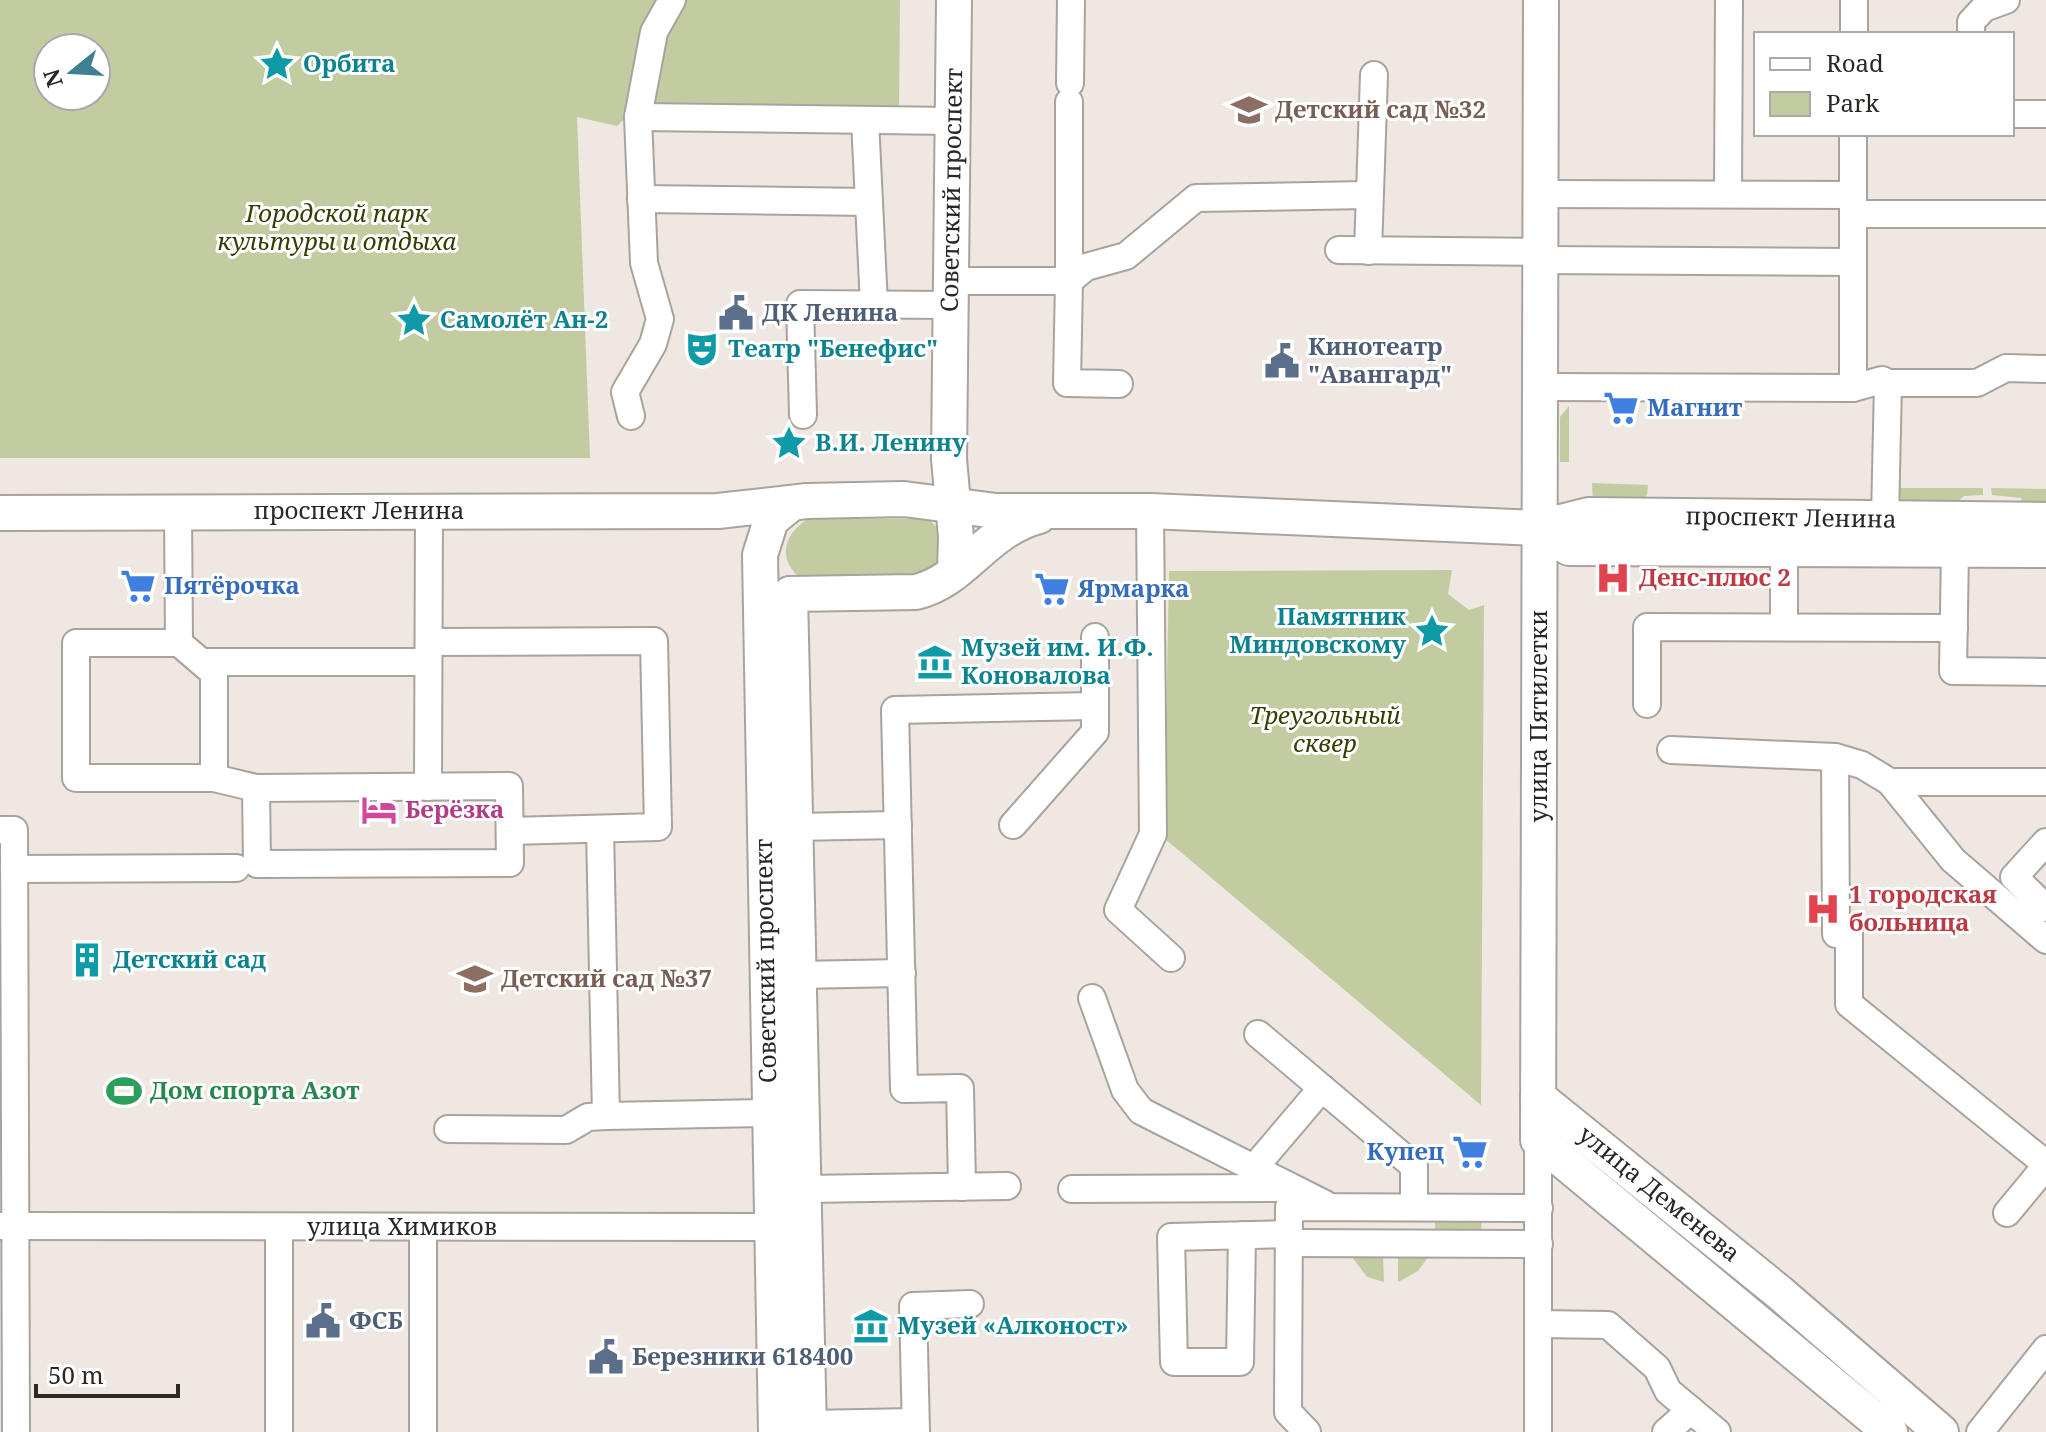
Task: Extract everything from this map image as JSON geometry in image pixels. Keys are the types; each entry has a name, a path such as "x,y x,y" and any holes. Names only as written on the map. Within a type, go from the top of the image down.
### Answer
{"main road":[{"name":"Советский проспект","path":"954,0 949,459 955,571"},
{"name":"улица Пятилетки","path":"1538,1140 1537,528 1541,0"},
{"name":"проспект Ленина","path":"0,513 718,511 792,503 904,499 996,511 1150,511 1537,528 1589,515 2046,520"},
{"name":"Советский проспект","path":"792,503 771,520 760,555 769,1113 787,1227 808,1428"},
{"path":"718,511 733,518 790,594"},
{"name":"проспект Ленина","path":"790,594 916,592 942,583 1005,529 1063,511"},
{"name":"проспект Ленина","path":"1537,528 1569,548 2046,550"},
{"name":"Советский проспект","path":"776,1432 787,1227 803,1189 790,594"},
{"name":"улица Деменева","path":"1538,1097 1780,1293 1941,1432"},
{"name":"улица Деменева","path":"1538,1140 1890,1432"},
{"path":"1758,1323 1780,1293"}],"street":[{"path":"631,416 625,392 653,344 660,319 644,263 638,117 654,32 672,0"},
{"path":"1071,0 1067,383 1119,384"},
{"path":"1728,194 1729,0"},
{"path":"1854,0 1854,32"},
{"path":"1971,32 1971,22 1984,8 2006,0"},
{"path":"1368,251 1374,75"},
{"path":"2014,114 2046,114"},
{"path":"638,117 953,121"},
{"path":"865,120 874,305"},
{"path":"1853,136 1853,388"},
{"path":"1540,194 1728,194 2046,214"},
{"path":"803,415 800,304 874,305 950,293 1069,281 1086,267 1126,256 1196,198 1369,195"},
{"path":"641,199 869,202"},
{"path":"1339,250 1853,262"},
{"path":"1539,387 1853,388 1882,380 1888,383 1977,383 2006,368 2046,369"},
{"path":"1885,519 1888,383"},
{"path":"178,511 179,643"},
{"path":"428,787 429,511"},
{"path":"1150,511 1153,834 1118,910 1171,958"},
{"path":"1955,550 1953,671 2046,672"},
{"path":"1784,551 1784,627"},
{"path":"1647,704 1647,627 1954,628"},
{"path":"1013,825 1095,732 1095,637"},
{"path":"202,662 654,641 658,827 510,831"},
{"path":"214,778 214,673 179,643 76,643 76,778 214,778 256,788 509,786 510,863 257,864 256,788"},
{"path":"962,1187 960,1088 904,1089 895,710 1095,706"},
{"path":"1671,750 1835,757 1862,765 1890,782 1953,860 2046,940"},
{"path":"1835,757 1836,934 1849,933 1849,1004 2046,1165 2007,1213"},
{"path":"1890,782 2046,782"},
{"path":"795,827 898,825"},
{"path":"600,829 606,1116"},
{"path":"0,830 14,830 8,1056 11,1423"},
{"path":"2046,842 2014,877 2046,908"},
{"path":"14,869 236,868"},
{"path":"798,975 902,973"},
{"path":"1092,998 1125,1090 1141,1111 1332,1207"},
{"path":"1258,1034 1414,1166 1414,1207"},
{"path":"1254,1168 1322,1088"},
{"path":"448,1129 566,1130 588,1117 769,1113"},
{"name":"улица Пятилетки","path":"1538,1140 1538,1432"},
{"path":"803,1189 1007,1186"},
{"path":"1072,1189 1294,1188"},
{"path":"1307,1432 1288,1412 1289,1207 1539,1208"},
{"name":"улица Химиков","path":"8,1226 787,1227"},
{"path":"279,1227 279,1432"},
{"path":"423,1227 423,1432"},
{"path":"1242,1235 1240,1362 1174,1362 1171,1237 1242,1235 1288,1239 1539,1244"},
{"path":"808,1428 916,1427 913,1306 970,1304"},
{"path":"1538,1324 1608,1325 1657,1368 1668,1391 1717,1432"},
{"path":"1980,1432 2046,1349"},
{"path":"1666,1432 1691,1410"}],"green space":[{"name":"Городской парк культуры и отдыха","path":"0,0 900,0 899,110 634,110 617,126 577,117 590,458 0,458"},
{"path":"1569,406 1569,462 1560,462 1560,417"},
{"path":"1592,483 1648,485 1647,495 1640,500 1593,504"},
{"path":"1891,488 1983,488 1983,495 1964,496 1948,509 1901,510"},
{"path":"1991,488 2046,489 2046,509 2023,508 2021,498 1992,495"},
{"path":"810,518 928,519 941,531 947,552 932,577 803,580 789,564 786,547 794,531"},
{"name":"Треугольный сквер","path":"1452,570 1448,594 1469,610 1484,605 1481,1105 1164,838 1169,571"},
{"path":"1435,1214 1482,1214 1481,1237 1435,1237"},
{"path":"1349,1253 1383,1253 1384,1282 1367,1277"},
{"path":"1398,1253 1431,1253 1418,1271 1398,1282"}],"place":[{"name":"Орбита","path":"277,64"},
{"name":"Детский сад №32","path":"1249,110"},
{"name":"ДК Ленина","path":"736,313"},
{"name":"Самолёт Ан-2","path":"414,320"},
{"name":"Театр \"Бенефис\"","path":"702,349"},
{"name":"Кинотеатр \"Авангард\"","path":"1282,361"},
{"name":"Магнит","path":"1621,408"},
{"name":"В.И. Ленину","path":"789,443"},
{"name":"Денс-плюс 2","path":"1613,578"},
{"name":"Пятёрочка","path":"138,586"},
{"name":"Ярмарка","path":"1052,589"},
{"name":"Памятник Миндовскому","path":"1432,631"},
{"name":"Музей им. И.Ф. Коновалова","path":"935,662"},
{"name":"Берёзка","path":"379,810"},
{"name":"1 городская больница","path":"1823,909"},
{"name":"Детский сад","path":"87,960"},
{"name":"Детский сад №37","path":"475,979"},
{"name":"Дом спорта Азот","path":"124,1091"},
{"name":"Купец","path":"1470,1152"},
{"name":"ФСБ","path":"323,1321"},
{"name":"Музей «Алконост»","path":"871,1326"},
{"name":"Березники 618400","path":"606,1357"}]}
